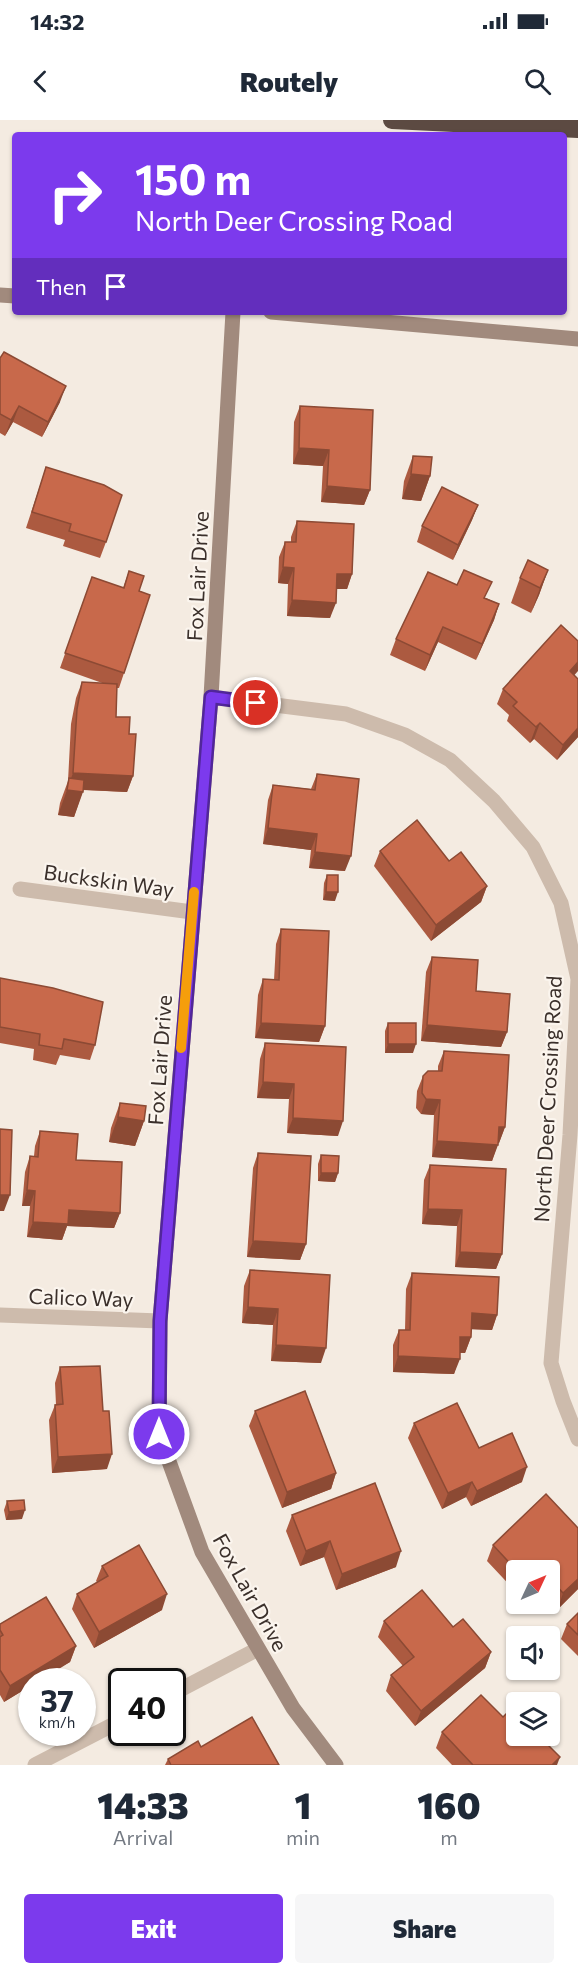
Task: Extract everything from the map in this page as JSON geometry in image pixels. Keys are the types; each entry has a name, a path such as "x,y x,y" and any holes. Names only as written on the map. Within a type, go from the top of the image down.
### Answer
{"highway":[{"path":"392,120 578,129"}],"street":[{"name":"Fox Lair Drive","path":"233,315 211,697 160,1321 159,1434 202,1552 293,1708 336,1765"},
{"path":"305,315 578,339"},
{"name":"North Deer Crossing Road","path":"211,697 346,714 405,735 450,760 494,801 533,847 561,903 578,979 574,1135 551,1363 578,1438"},
{"name":"Buckskin Way","path":"20,889 192,912"},
{"name":"Calico Way","path":"0,1315 160,1321"},
{"path":"186,1687 258,1649"},
{"path":"35,1765 108,1727"}],"building":[{"path":"4,352 66,386 48,422 19,406 11,420 0,414 0,358"},
{"path":"300,406 373,410 370,490 327,486 329,450 299,448"},
{"path":"413,456 432,457 430,476 411,474"},
{"path":"46,467 104,485 122,495 106,542 69,531 71,524 32,512"},
{"path":"442,487 478,505 458,545 422,526"},
{"path":"297,521 354,524 352,574 337,574 336,603 292,600 294,568 283,567 285,542 296,542"},
{"path":"528,560 548,570 540,588 520,578"},
{"path":"464,570 492,582 484,598 499,604 482,644 443,627 430,655 396,639 428,572 457,585"},
{"path":"129,571 144,576 139,591 150,595 124,673 65,653 92,577 124,588"},
{"path":"561,625 578,641 578,662 570,671 578,679 578,728 563,745 540,723 536,727 513,706 517,702 503,689"},
{"path":"82,682 117,684 116,717 130,717 129,734 136,734 133,776 73,773 77,709"},
{"path":"317,774 359,779 351,856 315,852 317,834 268,828 273,785 315,790"},
{"path":"69,778 84,780 83,792 67,790"},
{"path":"417,820 449,861 461,852 487,886 436,925 380,851"},
{"path":"327,875 338,875 338,892 326,892"},
{"path":"281,929 329,931 325,1026 261,1023 263,979 279,980"},
{"path":"432,957 478,960 476,991 510,994 507,1032 427,1025"},
{"path":"0,978 53,988 103,1002 95,1045 64,1039 62,1049 39,1045 40,1034 0,1027"},
{"path":"388,1023 416,1023 416,1044 388,1044"},
{"path":"265,1043 346,1047 343,1121 293,1118 294,1084 263,1082"},
{"path":"444,1051 509,1055 505,1127 499,1127 498,1145 437,1141 440,1100 426,1099 422,1093 423,1076 428,1071 442,1071"},
{"path":"120,1103 146,1106 144,1121 118,1117"},
{"path":"0,1129 12,1130 10,1195 0,1195"},
{"path":"40,1131 78,1134 76,1160 122,1162 120,1213 69,1210 68,1224 33,1222 35,1191 27,1190 30,1156 38,1157"},
{"path":"258,1153 311,1156 306,1244 253,1241"},
{"path":"321,1155 339,1156 338,1173 321,1173"},
{"path":"430,1165 506,1169 502,1254 460,1252 462,1210 428,1209"},
{"path":"250,1270 330,1275 326,1348 276,1345 278,1309 248,1307"},
{"path":"412,1273 499,1277 497,1315 472,1313 471,1337 460,1337 460,1359 398,1356 399,1330 410,1330"},
{"path":"100,1366 103,1411 109,1411 112,1454 58,1457 55,1405 63,1404 60,1367"},
{"path":"305,1391 336,1473 287,1492 255,1411"},
{"path":"457,1403 479,1448 512,1433 527,1467 477,1491 472,1482 448,1493 414,1423"},
{"path":"375,1483 401,1551 342,1574 330,1541 306,1551 292,1515"},
{"path":"546,1494 578,1528 578,1579 563,1593 560,1590 560,1560 507,1560 493,1545"},
{"path":"24,1500 25,1510 9,1512 7,1501"},
{"path":"139,1545 167,1594 99,1632 77,1594 108,1576 102,1566"},
{"path":"422,1590 453,1627 463,1619 491,1652 421,1711 391,1675 414,1657 384,1621"},
{"path":"46,1597 76,1646 40,1668 18,1668 18,1681 10,1686 0,1670 0,1637 3,1635 0,1624"},
{"path":"578,1613 578,1635 567,1624"},
{"path":"481,1695 503,1717 506,1714 506,1746 549,1746 560,1757 552,1765 473,1765 442,1732"},
{"path":"252,1717 279,1765 171,1765 168,1759 198,1741 201,1747"}],"slow traffic":[{"path":"181,1048 194,892"}],"route":[{"path":"159,1434 160,1321 211,697 256,703"}]}
